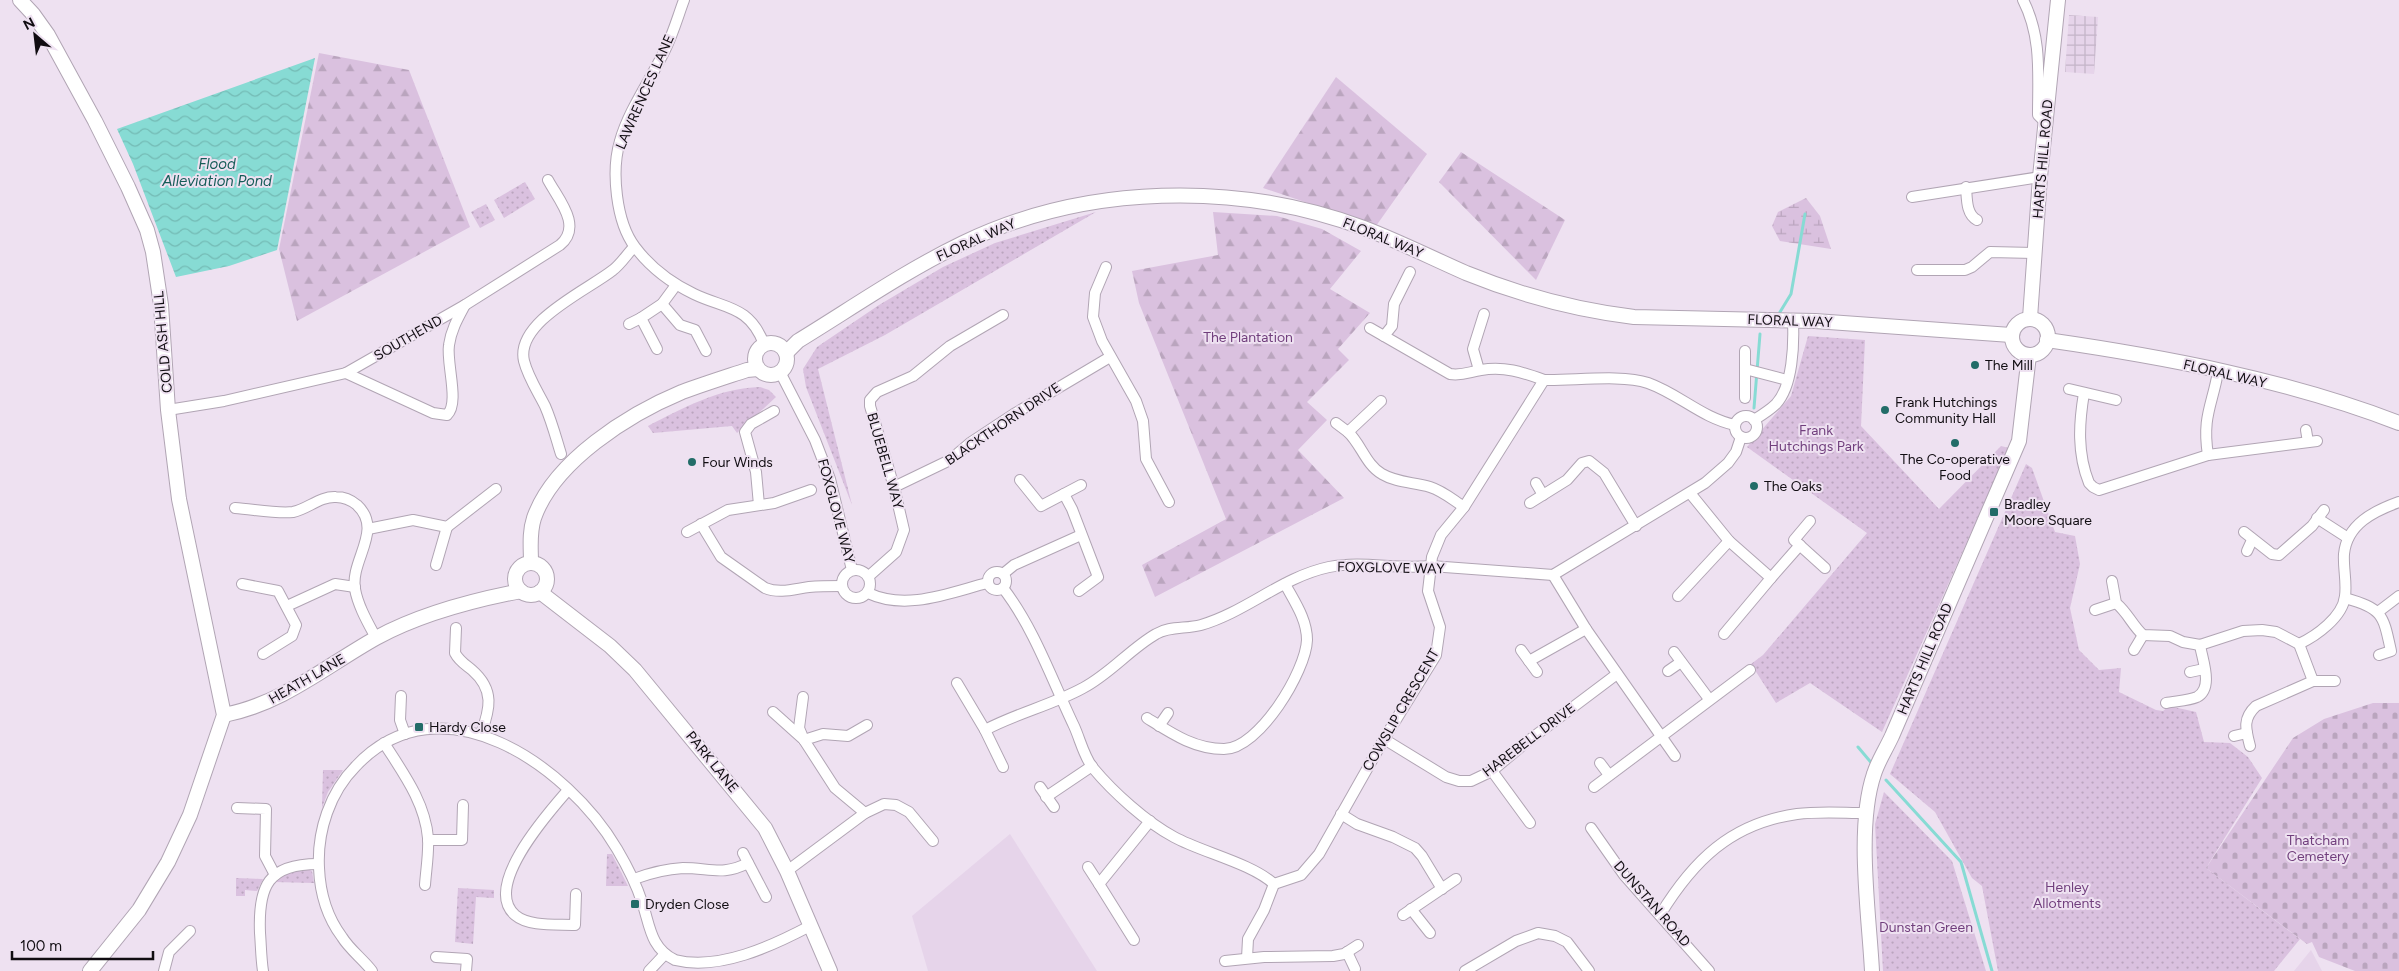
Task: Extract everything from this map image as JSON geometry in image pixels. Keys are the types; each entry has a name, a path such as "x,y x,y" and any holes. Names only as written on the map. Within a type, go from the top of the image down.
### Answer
{"street":[{"name":"COLD ASH HILL","path":"20,0 34,14 61,58 128,187 147,230 153,252 160,297 168,410 180,499 224,715"},
{"name":"LAWRENCES LANE","path":"634,247 624,224 614,177 615,161 620,140 666,48 684,0"},
{"path":"2023,0 2031,15 2037,42 2038,115 2045,122"},
{"name":"HARTS HILL ROAD","path":"2030,318 2040,176 2058,0"},
{"path":"1912,197 2040,176"},
{"name":"SOUTHEND","path":"168,410 251,396 346,373 465,305 560,245 568,238 570,229 569,219 548,180"},
{"path":"1966,187 1968,209 1972,217 1977,220"},
{"name":"FLORAL WAY","path":"786,353 798,341 964,242 1013,223 1053,212 1151,196 1250,199 1297,208 1364,228 1467,273 1514,291 1552,302 1607,314 1634,317 1793,321 2011,335"},
{"path":"561,454 550,418 526,367 523,355 524,343 532,329 585,287 614,269 634,247 660,273 676,285 703,298 735,308 756,329 764,344"},
{"path":"1916,270 1965,270 1972,267 1990,252 2035,253"},
{"path":"1106,267 1095,293 1093,317 1110,357 1136,401 1143,420 1146,459 1168,502"},
{"path":"1384,336 1392,326 1394,304 1410,272"},
{"path":"628,324 662,304 676,285"},
{"path":"662,304 680,325 695,330 706,351"},
{"path":"346,373 433,413 448,414 452,410 453,401 448,354 450,337 465,305"},
{"path":"1479,370 1473,349 1484,314"},
{"name":"BLUEBELL WAY","path":"868,576 896,552 904,530 894,487 870,406 873,395 913,376 950,346 1003,315"},
{"path":"641,318 657,348"},
{"path":"2030,318 2044,325 2048,340 2043,349 2029,355 2018,351 2014,346 2011,335 2016,325 2024,319 2030,318"},
{"path":"1754,420 1777,403 1783,395 1793,352 1793,321"},
{"path":"1370,328 1450,374 1461,376 1479,370 1498,369 1518,371 1544,380 1628,380 1646,383 1708,417 1735,425"},
{"name":"FLORAL WAY","path":"2048,340 2150,356 2314,394 2399,423"},
{"path":"531,563 531,531 542,500 563,472 589,447 632,418 681,392 747,370 758,368 771,375 780,372 786,364 786,353 779,345 764,344 755,355 758,368"},
{"path":"1745,351 1751,371 1745,398"},
{"name":"HARTS HILL ROAD","path":"1872,971 1865,847 1866,813 1874,774 2019,441 2029,355"},
{"name":"BLACKTHORN DRIVE","path":"894,487 950,460 970,443 1022,409 1110,357"},
{"path":"1751,371 1787,380"},
{"name":"FOXGLOVE WAY","path":"780,372 808,424 830,478 852,570"},
{"path":"2208,455 2205,436 2207,412 2218,372"},
{"name":"COWSLIP CRESCENT","path":"1274,884 1294,879 1307,870 1319,854 1384,738 1436,655 1439,647 1438,618 1428,591 1432,556 1442,535 1464,507 1544,380"},
{"path":"2069,389 2116,400"},
{"path":"2084,393 2080,417 2081,450 2088,480 2095,489 2104,490 2208,455 2312,441 2306,430"},
{"path":"1348,432 1381,401"},
{"path":"760,505 756,472 745,432 752,424 774,410"},
{"path":"1744,416 1754,420 1757,426 1756,433 1748,438 1741,438 1736,432 1735,425 1738,419 1744,416"},
{"path":"1336,423 1359,444 1370,463 1381,474 1394,480 1431,487 1464,507"},
{"path":"1675,756 1586,629 1553,575 1690,493 1728,463 1736,452 1741,438"},
{"path":"1530,503 1567,480 1582,463 1589,461 1604,473 1636,526"},
{"path":"1020,480 1041,506 1081,485"},
{"path":"1536,483 1543,495"},
{"path":"436,564 447,527 496,489"},
{"path":"687,532 728,510 780,501 811,490"},
{"path":"1690,493 1729,541 1771,578"},
{"path":"1064,494 1098,577 1079,591"},
{"path":"235,508 293,512 323,499 343,498 359,507 366,518 368,529 355,587 364,616 376,638"},
{"path":"2299,644 2324,628 2340,609 2345,598 2344,555 2348,538 2372,512 2399,502"},
{"path":"2244,532 2272,554 2279,555 2321,514 2348,538"},
{"path":"368,529 413,520 447,527"},
{"path":"1810,521 1794,540 1825,568"},
{"path":"701,524 721,557 765,588 790,591 809,587 842,586"},
{"path":"987,583 988,577 992,573 1003,574 1014,565 1081,536"},
{"path":"2247,551 2252,540"},
{"path":"1678,596 1729,541"},
{"path":"1724,634 1800,546"},
{"path":"531,563 540,566 546,574 546,584 540,592 531,595 521,591 516,584 516,574 522,566 531,563"},
{"name":"FOXGLOVE WAY","path":"986,730 1009,717 1044,706 1083,688 1120,663 1158,633 1201,625 1285,584 1327,568 1341,566 1418,568 1431,566 1553,575"},
{"path":"852,570 859,570 868,576 871,585 864,597 852,598 844,591 842,586 844,576 852,570"},
{"path":"1003,574 1006,580 1003,588"},
{"path":"2112,581 2116,603 2127,612 2137,630 2143,636 2170,636 2183,642 2200,645 2252,630 2276,632 2299,644 2313,681"},
{"path":"868,593 888,600 905,601 987,583"},
{"path":"987,583 993,590 1003,588"},
{"path":"242,584 278,591 296,625 296,631 292,636 263,654"},
{"path":"287,606 335,584 355,587"},
{"path":"1147,718 1183,740 1224,749 1233,748 1247,742 1261,729 1300,668 1305,654 1306,626 1285,584"},
{"path":"1003,588 1015,603 1028,628 1092,766 1115,791 1150,821 1174,838 1246,868 1274,884 1264,910 1248,939 1248,958"},
{"name":"HEATH LANE","path":"224,715 245,710 280,696 376,638 415,620 500,595 521,591"},
{"name":"PARK LANE","path":"540,592 610,646 657,694 765,828 787,871 830,971"},
{"path":"2378,612 2399,596"},
{"path":"2345,598 2367,604 2378,612 2386,626 2394,651 2379,655"},
{"path":"2095,610 2116,603"},
{"path":"456,628 455,653 481,679 485,687 489,711 481,734"},
{"path":"1529,661 1586,629"},
{"path":"2134,650 2143,636"},
{"path":"2166,703 2197,697 2205,687 2200,645"},
{"path":"1521,650 1537,672"},
{"path":"1674,652 1710,700"},
{"path":"1668,672 1681,662"},
{"path":"2190,672 2204,669"},
{"path":"1594,787 1750,670"},
{"name":"HAREBELL DRIVE","path":"1384,738 1453,780 1471,781 1492,771 1617,674"},
{"path":"2250,746 2246,719 2256,706 2313,681 2335,681"},
{"path":"485,687 495,682"},
{"path":"957,683 986,730 1003,767"},
{"path":"401,696 400,720 405,734"},
{"path":"803,697 799,728 804,740 835,788 865,813"},
{"path":"773,712 804,740"},
{"path":"1159,726 1168,713"},
{"path":"90,971 139,910 168,862 190,815 224,715"},
{"path":"804,740 823,734 848,736 867,725"},
{"path":"372,971 342,938 321,891 318,864 321,832 333,798 354,767 384,743 405,734 440,727 481,734 518,752 551,774 568,790 599,822 618,850 634,879 652,937 665,954 690,966 734,966 810,926"},
{"path":"2234,736 2247,733"},
{"path":"384,743 413,788 423,814 428,840 421,863 425,885"},
{"path":"1600,763 1610,775"},
{"path":"1046,797 1092,766"},
{"path":"1492,771 1530,823"},
{"path":"1040,787 1054,807"},
{"path":"568,790 514,861 502,895 511,910 523,919 532,922 575,925 576,894"},
{"path":"787,871 865,813 884,804 896,805 909,812 933,841"},
{"path":"428,840 462,840 463,806"},
{"path":"236,808 266,809 265,856 275,876"},
{"path":"1660,915 1688,873 1711,851 1743,830 1771,819 1798,814 1866,813"},
{"path":"1341,814 1358,824 1393,837 1415,848 1442,889"},
{"path":"1099,884 1150,821"},
{"name":"DUNSTAN ROAD","path":"1597,831 1624,875 1709,971"},
{"path":"743,853 766,897"},
{"path":"721,871 722,860"},
{"path":"263,971 260,903 265,886 275,876 291,866 318,864"},
{"path":"634,879 654,872 672,869 733,872 748,864"},
{"path":"1088,868 1134,940"},
{"path":"1430,933 1407,912 1456,879"},
{"path":"164,971 169,952 190,931"},
{"path":"1465,971 1516,942 1538,933 1555,936 1567,942 1590,971"},
{"path":"1225,961 1248,958 1333,956 1347,952 1358,945"},
{"path":"1347,952 1355,969"},
{"path":"649,971 665,954"},
{"path":"436,958 467,959 466,971"}],"shaded area":[{"path":"2069,15 2098,17 2094,74 2065,72"},
{"path":"1010,834 1097,971 928,971 912,916"},
{"path":"2311,950 2322,971 2294,971"}],"green space":[{"path":"319,53 409,70 470,227 297,321 279,249"},
{"path":"1336,77 1427,154 1376,226 1263,188"},
{"path":"1461,152 1565,220 1536,280 1439,182"},
{"path":"525,182 535,199 504,218 494,200"},
{"path":"1806,198 1820,216 1831,249 1780,241 1772,226 1778,212"},
{"path":"486,204 495,220 480,228 471,212"},
{"path":"1096,212 885,335 818,369 852,505 806,387 803,369 817,347 879,305 943,267 995,243"},
{"name":"The Plantation","path":"1213,212 1277,216 1322,229 1361,251 1330,289 1370,313 1338,349 1349,360 1307,402 1327,420 1298,450 1344,498 1155,597 1142,565 1226,519 1139,303 1132,271 1218,255"},
{"name":"Frank Hutchings Park","path":"1808,336 1865,340 1861,426 1939,509 2001,446 2009,448 1882,732 1810,683 1776,703 1751,664 1763,655 1867,533 1747,447 1791,396"},
{"path":"760,387 769,390 776,397 737,433 732,426 653,433 648,426 688,406 716,395 745,388"},
{"name":"Henley Allotments","path":"2026,464 2032,468 2055,532 2075,536 2080,564 2070,608 2079,650 2099,670 2121,668 2119,692 2156,710 2163,711 2169,706 2196,712 2204,742 2230,743 2248,757 2262,778 2206,868 2300,939 2274,971 1998,971 1982,886 1972,878 1935,812 1890,774"},
{"name":"Thatcham Cemetery","path":"2373,703 2399,703 2399,971 2355,971 2319,957 2312,942 2307,944 2206,868 2293,738 2324,719"},
{"path":"323,770 343,770 328,792 322,808"},
{"name":"Dunstan Green","path":"1884,792 1952,861 1986,971 1883,971 1875,824"},
{"path":"607,854 612,854 628,886 606,886"},
{"path":"308,869 312,871 314,883 274,882 285,873"},
{"path":"236,878 263,879 257,891 245,890 245,896 236,896"},
{"path":"458,888 494,890 494,898 476,897 473,944 455,942"}],"water":[{"name":"Flood Alleviation Pond","path":"315,58 277,250 229,266 176,277 133,164 117,129"}],"waterway":[{"path":"1780,312 1791,294 1805,214"},
{"path":"1754,408 1760,334"},
{"path":"1858,747 1874,766"},
{"path":"1886,780 1961,862 1992,971"}],"place":[{"name":"The Mill","path":"1975,365"},
{"name":"Frank Hutchings Community Hall","path":"1885,410"},
{"name":"The Co-operative Food","path":"1955,443"},
{"name":"Four Winds","path":"692,462"},
{"name":"The Oaks","path":"1754,486"},
{"name":"Bradley Moore Square","path":"1994,512"},
{"name":"Hardy Close","path":"419,727"},
{"name":"Dryden Close","path":"635,904"}]}
